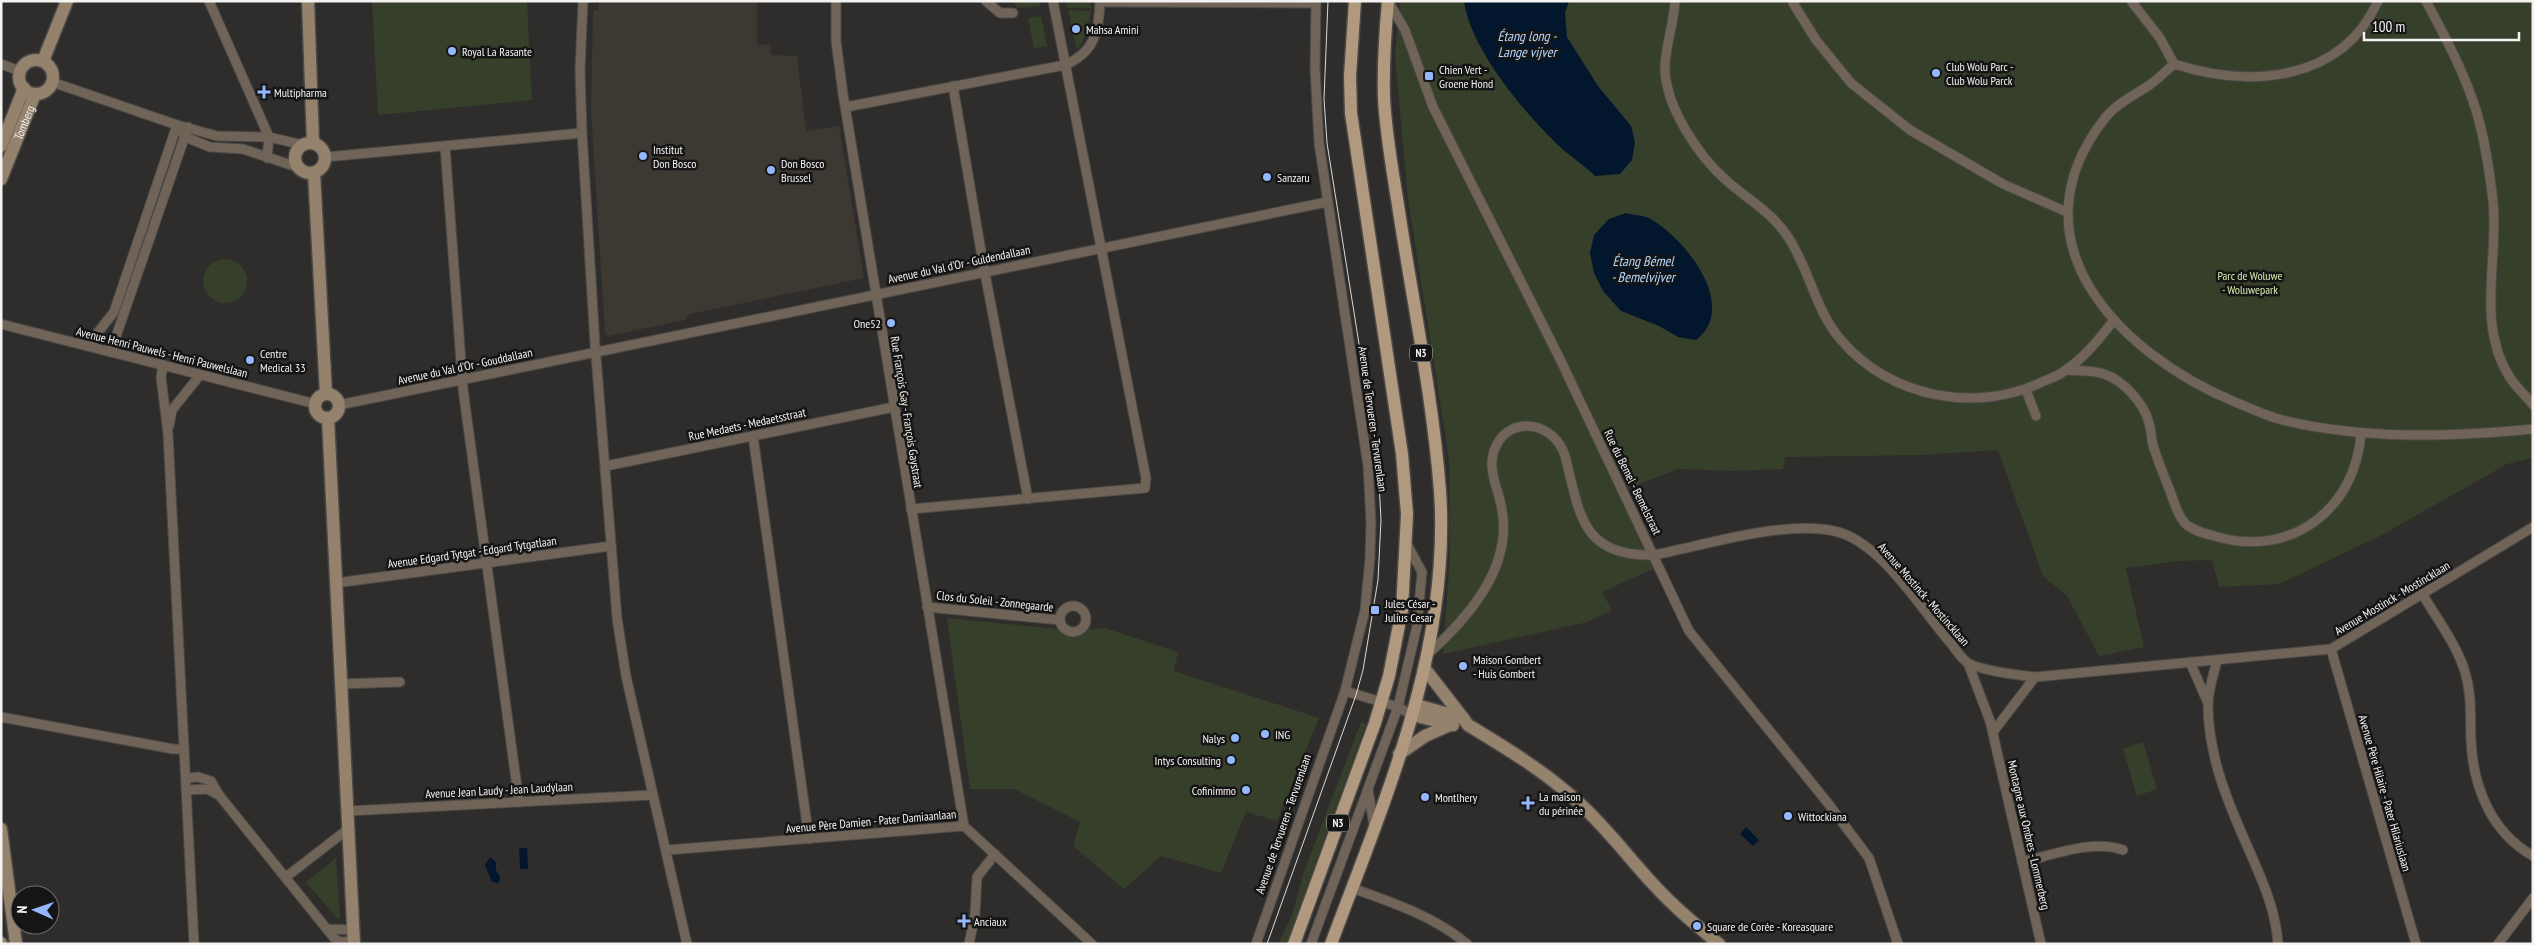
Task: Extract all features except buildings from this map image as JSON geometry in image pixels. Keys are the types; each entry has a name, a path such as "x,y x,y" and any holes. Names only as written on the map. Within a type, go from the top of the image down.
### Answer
{"main road":[{"name":"Avenue de Tervueren - Tervurenlaan","path":"1294,944 1389,676 1402,610 1407,544 1402,454 1351,113 1350,76 1355,1"},
{"name":"Avenue de Tervueren - Tervurenlaan","path":"1330,944 1352,888 1414,710 1428,654 1436,601 1441,546 1440,492 1434,434 1388,138 1384,74 1388,1"}],"street":[{"path":"43,61 67,1"},
{"path":"209,1 269,137 267,158"},
{"path":"297,167 295,155 308,144 308,1"},
{"path":"583,1 580,70 582,133 596,352 617,618 626,676 687,944"},
{"name":"Rue François Gay - François Gaystraat","path":"836,1 836,41 846,107 964,826"},
{"path":"986,1 1000,13 1013,14"},
{"path":"911,509 1145,488 1146,478 1053,1"},
{"path":"846,107 1065,65 1078,59 1088,51 1099,23 1100,1 1316,2"},
{"name":"Rue du Bemel - Bemelstraat","path":"1388,1 1405,30 1433,108 1555,348 1689,631 1827,802 1869,858 1898,944"},
{"path":"1675,1 1665,69 1667,88 1675,110 1698,148 1716,172 1759,206 1789,237 1824,317 1841,340 1858,358 1878,373 1921,392 1959,399 1991,398 2026,390 2066,370 2089,350 2114,320"},
{"path":"2131,1 2160,38 2174,64 2215,75 2236,78 2258,78 2285,74 2310,66 2350,42 2372,14 2378,1"},
{"path":"2426,1 2473,101 2486,154 2493,201 2493,247 2489,298 2496,347 2509,376 2533,405"},
{"name":"Avenue de Tervueren - Tervurenlaan","path":"1256,944 1346,692 1365,610 1370,558 1370,494 1361,417 1327,202 1316,110 1316,2"},
{"path":"1793,2 1816,40 1851,83 1910,130 2003,184 2067,212"},
{"path":"1,64 20,71 30,61 43,61 51,68 52,82 177,126 188,127 217,136 269,137 308,144 322,148 326,157 323,167 314,173 305,173 297,167 243,149 210,147 185,137 177,126"},
{"path":"2174,64 2153,83 2122,102 2107,116 2084,149 2070,190 2067,212 2068,231 2081,270 2098,301 2132,340 2211,391 2280,420 2361,433 2441,436 2533,429"},
{"name":"Tomberg","path":"20,71 20,80 30,91"},
{"name":"Tomberg","path":"30,91 47,90 52,82"},
{"path":"953,86 985,272 1028,499"},
{"name":"Tomberg","path":"1,146 30,91"},
{"name":"Tomberg","path":"1,179 30,91"},
{"path":"110,351 177,126"},
{"path":"92,347 95,336 114,312 188,127"},
{"path":"326,157 582,133"},
{"path":"445,146 462,380 519,802"},
{"path":"314,173 326,394"},
{"name":"Avenue du Val d'Or - Guldendallaan","path":"596,352 1327,202"},
{"name":"Avenue Henri Pauwels - Henri Pauwelslaan","path":"1,324 316,404"},
{"name":"Avenue du Val d'Or - Gouddallaan","path":"339,405 596,352"},
{"path":"163,365 161,377 168,434 194,944"},
{"path":"2066,370 2104,374 2117,380 2135,398 2149,423 2159,463 2182,520 2185,524 2205,533 2230,540 2260,542 2286,536 2312,524 2327,512 2347,485 2360,447 2361,433"},
{"path":"168,434 172,410 200,375"},
{"path":"2026,390 2036,416"},
{"path":"326,394 334,396 339,405 335,416 328,418 318,414 316,404 319,397 326,394"},
{"name":"Rue Medaets - Medaetsstraat","path":"606,466 894,406"},
{"path":"187,778 211,781 220,796 327,929 354,938 328,418"},
{"name":"Avenue Mostinck - Mostincklaan","path":"1428,654 1449,635 1478,600 1498,562 1502,540 1503,516 1493,477 1492,460 1498,442 1513,430 1525,426 1537,427 1553,434 1558,439 1562,447 1576,503 1588,528 1599,542 1621,553 1654,555 1786,528 1811,527 1836,531 1864,545 1881,561 1968,663 2004,673 2034,677 2331,650 2533,527"},
{"path":"753,436 810,839"},
{"name":"Avenue de Tervueren - Tervurenlaan","path":"1311,944 1398,707 1417,626 1422,572 1407,544"},
{"name":"Avenue Edgard Tytgat - Edgard Tytgatlaan","path":"336,583 611,546"},
{"path":"2423,595 2454,647 2465,671 2472,702 2471,740 2474,770 2484,802 2496,823 2518,848 2533,856"},
{"name":"Clos du Soleil - Zonnegaarde","path":"927,607 1060,620"},
{"name":"Avenue Père Hilaire - Pater Hilariuslaan","path":"2331,650 2416,944"},
{"path":"2217,660 2208,703 2212,746 2228,803 2267,890 2278,944"},
{"path":"2190,662 2208,703"},
{"name":"Montagne aux Ombres - Lommerberg","path":"1968,663 1993,732 2041,944"},
{"path":"1425,669 1466,722 1522,758 1578,802 1606,829 1671,902 1719,944"},
{"path":"1993,732 2034,677"},
{"path":"341,684 400,682"},
{"path":"1346,692 1398,707 1466,722"},
{"path":"1414,710 1446,727"},
{"path":"1,717 164,748 184,749"},
{"path":"1399,754 1425,736 1446,727 1466,722"},
{"path":"187,790 206,789 220,796"},
{"name":"Avenue de Tervueren - Tervurenlaan","path":"1368,789 1374,826"},
{"name":"Avenue Jean Laudy - Jean Laudylaan","path":"348,811 652,795"},
{"name":"Avenue Père Damien - Pater Damiaanlaan","path":"667,850 964,826 1088,942"},
{"path":"1,829 16,944"},
{"path":"286,877 348,829"},
{"path":"2022,862 2089,847 2109,845 2123,850"},
{"path":"969,944 975,914 977,877 995,854"},
{"path":"1352,888 1419,914 1442,926 1467,944"},
{"path":"2498,944 2533,898"}],"shaded area":[{"path":"599,1 757,1 757,44 771,45 771,55 797,56 806,131 839,126 864,278 690,314 685,320 608,336 605,333 591,110 593,10 598,10"}],"green space":[{"name":"Royal La Rasante","path":"372,1 527,1 532,100 378,115"},
{"path":"1010,1 1040,1 1041,6 1017,8 1014,2"},
{"path":"1066,1 1091,1 1091,8 1067,8"},
{"name":"Parc de Woluwe - Woluwepark","path":"1400,1 2533,1 2533,458 2507,464 2380,536 2279,584 2219,587 2212,560 2180,561 2126,568 2144,647 2099,656 2067,596 2043,576 1998,450 1922,455 1785,457 1783,469 1734,471 1678,469 1618,492 1655,568 1602,592 1612,610 1588,622 1443,654 1450,556 1449,459 1408,199 1395,56"},
{"path":"1068,10 1091,11 1087,32 1079,48 1076,48"},
{"path":"1041,16 1047,46 1034,48 1028,18"},
{"path":"221,259 229,259 241,265 247,281 241,297 229,303 221,303 209,297 203,285 203,277 209,265"},
{"path":"947,618 1078,631 1105,628 1178,652 1174,671 1319,718 1277,821 1246,812 1221,873 1161,856 1124,889 1073,846 1080,822 1014,789 970,789"},
{"path":"1361,722 1366,724 1286,944 1278,944 1292,915 1304,872"},
{"path":"2143,742 2157,789 2137,796 2123,749"},
{"path":"336,858 340,918 339,920 306,882"}],"water":[{"name":"Étang long - Lange vijver","path":"1464,1 1569,1 1565,13 1567,37 1598,86 1631,126 1635,142 1632,160 1620,174 1595,176 1541,128 1513,95 1486,57 1468,19"},
{"name":"Étang Bémel - Bemelvijver","path":"1626,213 1649,218 1663,227 1691,256 1702,273 1710,291 1712,309 1708,326 1696,340 1678,337 1659,326 1621,311 1603,291 1594,273 1590,253 1594,235 1609,219"},
{"path":"1746,827 1759,840 1753,846 1740,834"},
{"path":"519,848 527,848 528,869 520,869"},
{"path":"490,857 496,862 496,870 500,877 499,883 492,882 485,865"}],"tram line":[{"path":"1267,944 1356,695 1363,670 1378,580 1381,520 1378,463 1327,143 1324,99 1328,1"}],"place":[{"name":"Mahsa Amini","path":"1076,29"},
{"name":"Royal La Rasante","path":"452,51"},
{"name":"Club Wolu Parc - Club Wolu Parck","path":"1936,73"},
{"name":"Chien Vert - Groene Hond","path":"1429,76"},
{"name":"Multipharma","path":"264,92"},
{"name":"Institut Don Bosco","path":"643,156"},
{"name":"Don Bosco Brussel","path":"771,170"},
{"name":"Sanzaru","path":"1267,177"},
{"name":"One52","path":"891,323"},
{"name":"Centre Medical 33","path":"250,360"},
{"name":"Jules César - Julius Cesar","path":"1375,610"},
{"name":"Maison Gombert - Huis Gombert","path":"1463,666"},
{"name":"ING","path":"1265,734"},
{"name":"Nalys","path":"1235,738"},
{"name":"Intys Consulting","path":"1231,760"},
{"name":"Cofinimmo","path":"1246,790"},
{"name":"Montlhery","path":"1425,797"},
{"name":"La maison du périnée","path":"1528,803"},
{"name":"Wittockiana","path":"1788,816"},
{"name":"Anciaux","path":"964,921"},
{"name":"Square de Corée - Koreasquare","path":"1697,926"}]}
